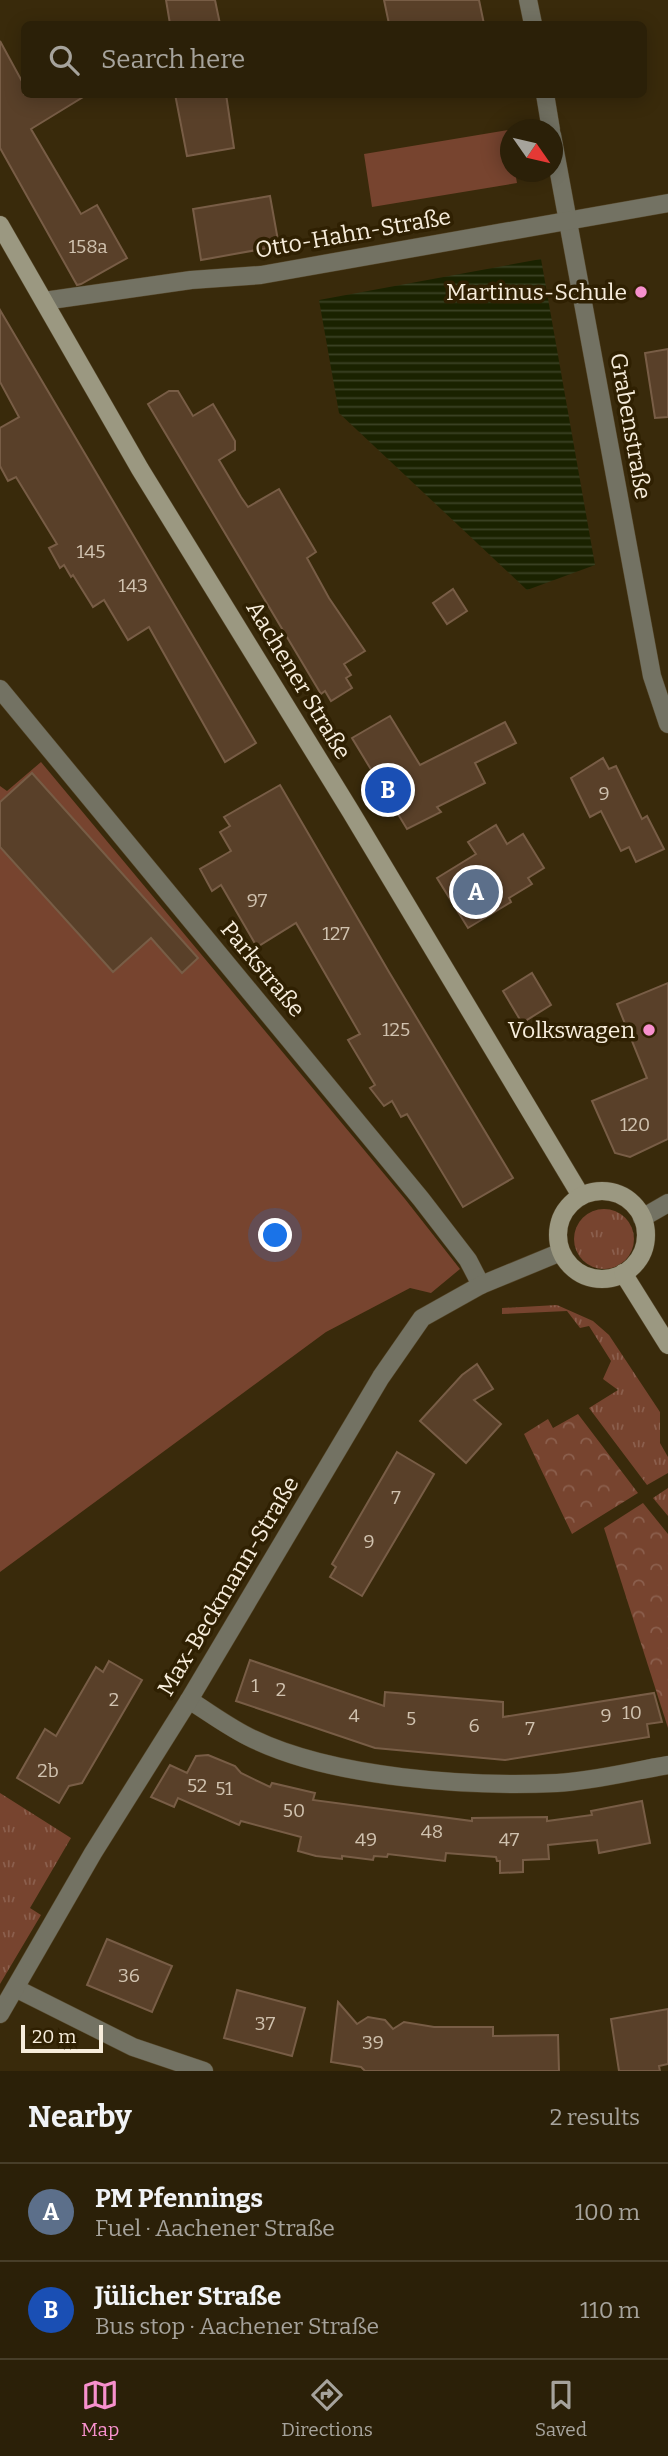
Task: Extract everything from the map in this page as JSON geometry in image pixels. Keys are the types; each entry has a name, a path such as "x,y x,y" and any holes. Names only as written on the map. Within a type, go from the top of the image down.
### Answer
{"main road":[{"name":"Aachener Straße","path":"0,225 140,469 351,812 581,1196"},
{"path":"609,1192 623,1196 634,1205 642,1218 645,1243 641,1255 633,1266 623,1273 609,1278 594,1278 580,1273 569,1264 561,1252 558,1236 560,1220 568,1206 581,1196 609,1192"},
{"path":"623,1273 668,1345"}],"street":[{"path":"528,0 532,21"},
{"path":"546,98 549,119"},
{"name":"Grabenstraße","path":"561,182 652,676 668,724"},
{"name":"Otto-Hahn-Straße","path":"44,301 191,280 261,275 668,203"},
{"name":"Parkstraße","path":"0,690 421,1199 468,1260 481,1285"},
{"path":"642,1218 668,1203"},
{"name":"Max-Beckmann-Straße","path":"0,2014 17,1989 93,1853 189,1700 381,1377 422,1318 481,1285 561,1252"},
{"path":"189,1700 253,1739 306,1758 390,1776 471,1783 559,1783 668,1765"},
{"path":"17,1989 133,2047 204,2071"}],"green space":[{"path":"500,131 500,182 517,183 372,207 364,154"},
{"path":"41,762 405,1199 460,1269 431,1293 410,1288 326,1332 0,1572 0,786 7,791"},
{"path":"598,1209 610,1209 629,1222 634,1239 632,1251 621,1264 610,1269 598,1269 579,1256 574,1245 574,1233 587,1214"},
{"path":"557,1305 593,1321 609,1335 660,1412 660,1443 668,1457 668,1473 647,1485 589,1408 618,1390 603,1379 611,1361 589,1326 580,1328 567,1311 502,1314 502,1308"},
{"path":"578,1414 638,1493 572,1534 524,1434 548,1419 553,1428"},
{"path":"668,1488 668,1516 653,1498"},
{"path":"643,1503 668,1534 668,1728 604,1528"},
{"path":"0,1793 71,1838 30,1908 41,1915 0,1984"}],"shaded area":[{"path":"541,259 595,565 527,590 339,413 319,300"}],"building":[{"path":"166,0 215,0 219,21 170,21"},
{"path":"384,0 479,0 483,21 388,21"},
{"path":"0,41 21,80 21,98 81,98 31,129 81,214 97,205 127,258 77,285 0,148"},
{"path":"176,98 227,98 234,148 187,156"},
{"path":"270,196 279,246 201,260 193,209"},
{"path":"0,310 256,743 225,762 149,627 128,640 104,600 93,607 73,575 71,577 64,565 60,568 49,548 57,544 16,477 8,481 0,466 0,428 19,417 0,382"},
{"path":"668,349 668,417 655,418 645,353"},
{"path":"169,391 178,391 193,416 213,404 235,441 235,450 219,460 241,497 248,507 279,489 316,552 307,558 329,598 365,651 344,664 351,675 346,678 352,688 331,701 325,691 321,694 148,404"},
{"path":"453,589 467,611 447,624 433,603"},
{"path":"390,716 420,765 505,722 516,743 475,763 485,783 437,807 441,812 407,829 352,738"},
{"path":"603,758 609,769 616,766 642,819 647,816 664,849 636,862 629,847 621,851 601,811 590,817 571,778"},
{"path":"32,773 198,958 182,973 151,938 113,972 0,847 0,802"},
{"path":"280,785 513,1178 463,1207 407,1114 401,1117 392,1101 384,1106 370,1088 375,1085 348,1040 360,1034 296,923 257,947 221,885 212,891 200,869 231,851 220,832 230,826 224,817"},
{"path":"496,825 507,844 523,834 544,868 528,878 532,884 509,898 511,902 468,928 437,878 476,854 468,842"},
{"path":"532,973 551,1005 522,1023 503,991"},
{"path":"668,983 668,1139 630,1157 615,1153 592,1101 647,1078 617,1004"},
{"path":"477,1364 493,1389 474,1400 501,1424 466,1463 420,1421 462,1375"},
{"path":"397,1452 434,1474 362,1596 330,1577 336,1567 332,1564"},
{"path":"250,1660 384,1706 385,1692 503,1702 503,1717 654,1693 662,1722 647,1724 649,1737 505,1760 375,1748 236,1701"},
{"path":"109,1661 142,1680 82,1783 69,1786 59,1803 17,1778 45,1729 56,1736 96,1667 103,1672"},
{"path":"208,1755 235,1766 241,1773 270,1787 272,1783 315,1793 313,1800 472,1821 472,1818 547,1817 547,1821 592,1815 591,1811 642,1801 650,1843 599,1853 597,1840 548,1845 549,1859 523,1860 523,1872 500,1873 500,1861 497,1861 496,1857 446,1853 445,1861 388,1854 387,1857 374,1856 373,1860 316,1856 298,1851 301,1837 241,1821 239,1825 178,1798 174,1807 151,1797 170,1765 187,1773 196,1756"},
{"path":"107,1939 172,1966 152,2012 87,1985"},
{"path":"237,1990 305,2008 292,2056 224,2038"},
{"path":"338,2002 357,2024 368,2017 385,2020 393,2029 404,2022 434,2027 493,2027 493,2036 558,2035 559,2071 365,2071 361,2067 331,2062"},
{"path":"668,2009 668,2064 659,2066 660,2071 619,2071 611,2019"}],"place":[{"name":"Martinus-Schule","path":"641,292"},
{"name":"Jülicher Straße","path":"388,790"},
{"name":"PM Pfennings","path":"476,892"},
{"name":"Volkswagen","path":"649,1030"}]}
